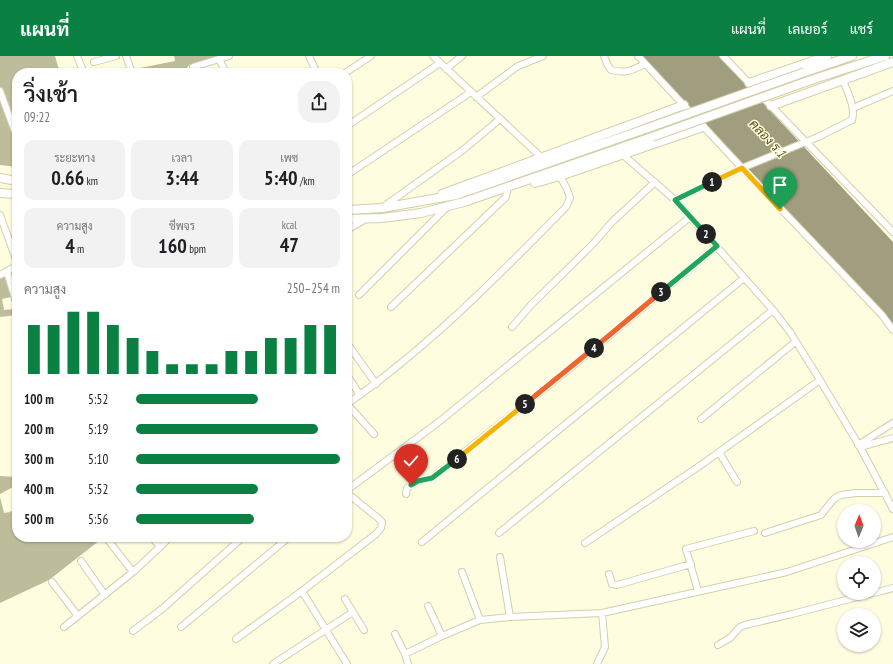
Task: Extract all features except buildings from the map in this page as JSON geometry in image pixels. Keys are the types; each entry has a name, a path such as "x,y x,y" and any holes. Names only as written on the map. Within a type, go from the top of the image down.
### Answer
{"main road":[{"path":"749,83 827,56"},
{"path":"352,210 382,208 456,195 852,56"},
{"path":"464,202 811,80 884,56"},
{"path":"772,106 893,62"},
{"path":"417,203 684,105"},
{"path":"352,219 382,218 421,213 447,207 560,176 703,126"},
{"path":"0,178 12,180"},
{"path":"0,193 12,194"}],"street":[{"path":"77,56 82,68"},
{"path":"94,62 116,56"},
{"path":"126,56 130,68"},
{"path":"193,67 229,56"},
{"path":"309,56 315,68"},
{"path":"352,68 371,56"},
{"path":"433,56 541,157"},
{"path":"446,69 462,56"},
{"path":"352,172 518,66 543,56"},
{"path":"604,56 611,70 620,72 630,71 646,64"},
{"path":"638,56 882,315 893,330"},
{"path":"723,56 893,232"},
{"path":"219,59 224,68"},
{"path":"352,123 440,63"},
{"path":"675,200 742,168 807,142 852,120 854,114 853,108 843,80"},
{"path":"0,91 12,123"},
{"path":"853,108 893,91"},
{"path":"382,208 463,150 500,119"},
{"path":"622,154 675,200 773,310 790,332 859,446 893,509"},
{"path":"352,401 376,384 458,314 566,208 570,198 560,176"},
{"path":"512,327 531,305 592,245 612,222 656,182"},
{"path":"391,307 506,197 507,191"},
{"path":"359,295 447,207"},
{"path":"0,215 12,248"},
{"path":"352,487 440,421 690,217"},
{"path":"352,227 366,218"},
{"path":"406,494 407,488 418,481 432,478 574,365 717,246"},
{"path":"0,275 12,269"},
{"path":"7,272 12,288"},
{"path":"422,542 744,278"},
{"path":"499,533 773,310"},
{"path":"701,419 795,342"},
{"path":"352,350 376,384"},
{"path":"585,543 719,452 820,380"},
{"path":"352,383 360,395"},
{"path":"352,410 374,434"},
{"path":"859,446 893,423"},
{"path":"859,446 893,438"},
{"path":"719,452 737,482"},
{"path":"765,533 821,515 835,498 841,495 856,493 885,493"},
{"path":"236,639 302,591 376,534 381,528 382,522 352,495"},
{"path":"698,591 686,549 754,531"},
{"path":"405,654 480,620 510,617 602,614 787,572 893,537"},
{"path":"110,542 133,572"},
{"path":"156,542 160,547"},
{"path":"64,627 133,572 165,542"},
{"path":"133,631 162,609 237,542"},
{"path":"181,627 283,542"},
{"path":"500,557 510,617"},
{"path":"81,562 105,595"},
{"path":"609,574 612,584 617,585 691,564"},
{"path":"462,572 480,620"},
{"path":"52,582 78,616"},
{"path":"881,591 893,588"},
{"path":"302,591 347,664"},
{"path":"345,599 364,630"},
{"path":"718,645 730,638 740,627 745,625 846,600"},
{"path":"428,606 442,636"},
{"path":"273,664 353,612"},
{"path":"597,664 605,647 602,614"},
{"path":"394,634 405,654 408,664"}],"green space":[{"path":"0,56 55,56 59,68 12,68 12,166 0,165"},
{"path":"174,56 220,56 188,66 187,68 140,68 175,61"},
{"path":"5,276 11,297 2,299 4,310 12,309 12,316 0,316 0,279"},
{"path":"0,476 12,477 12,488 0,494"},
{"path":"0,497 4,513 12,511 12,542 98,542 49,580 0,603"}],"water":[{"name":"คลอง ร.1","path":"639,56 719,56 893,242 893,328"}],"route":[{"path":"411,485 418,481 429,480 432,478 574,365 717,246 675,200 742,168 780,209"}]}
